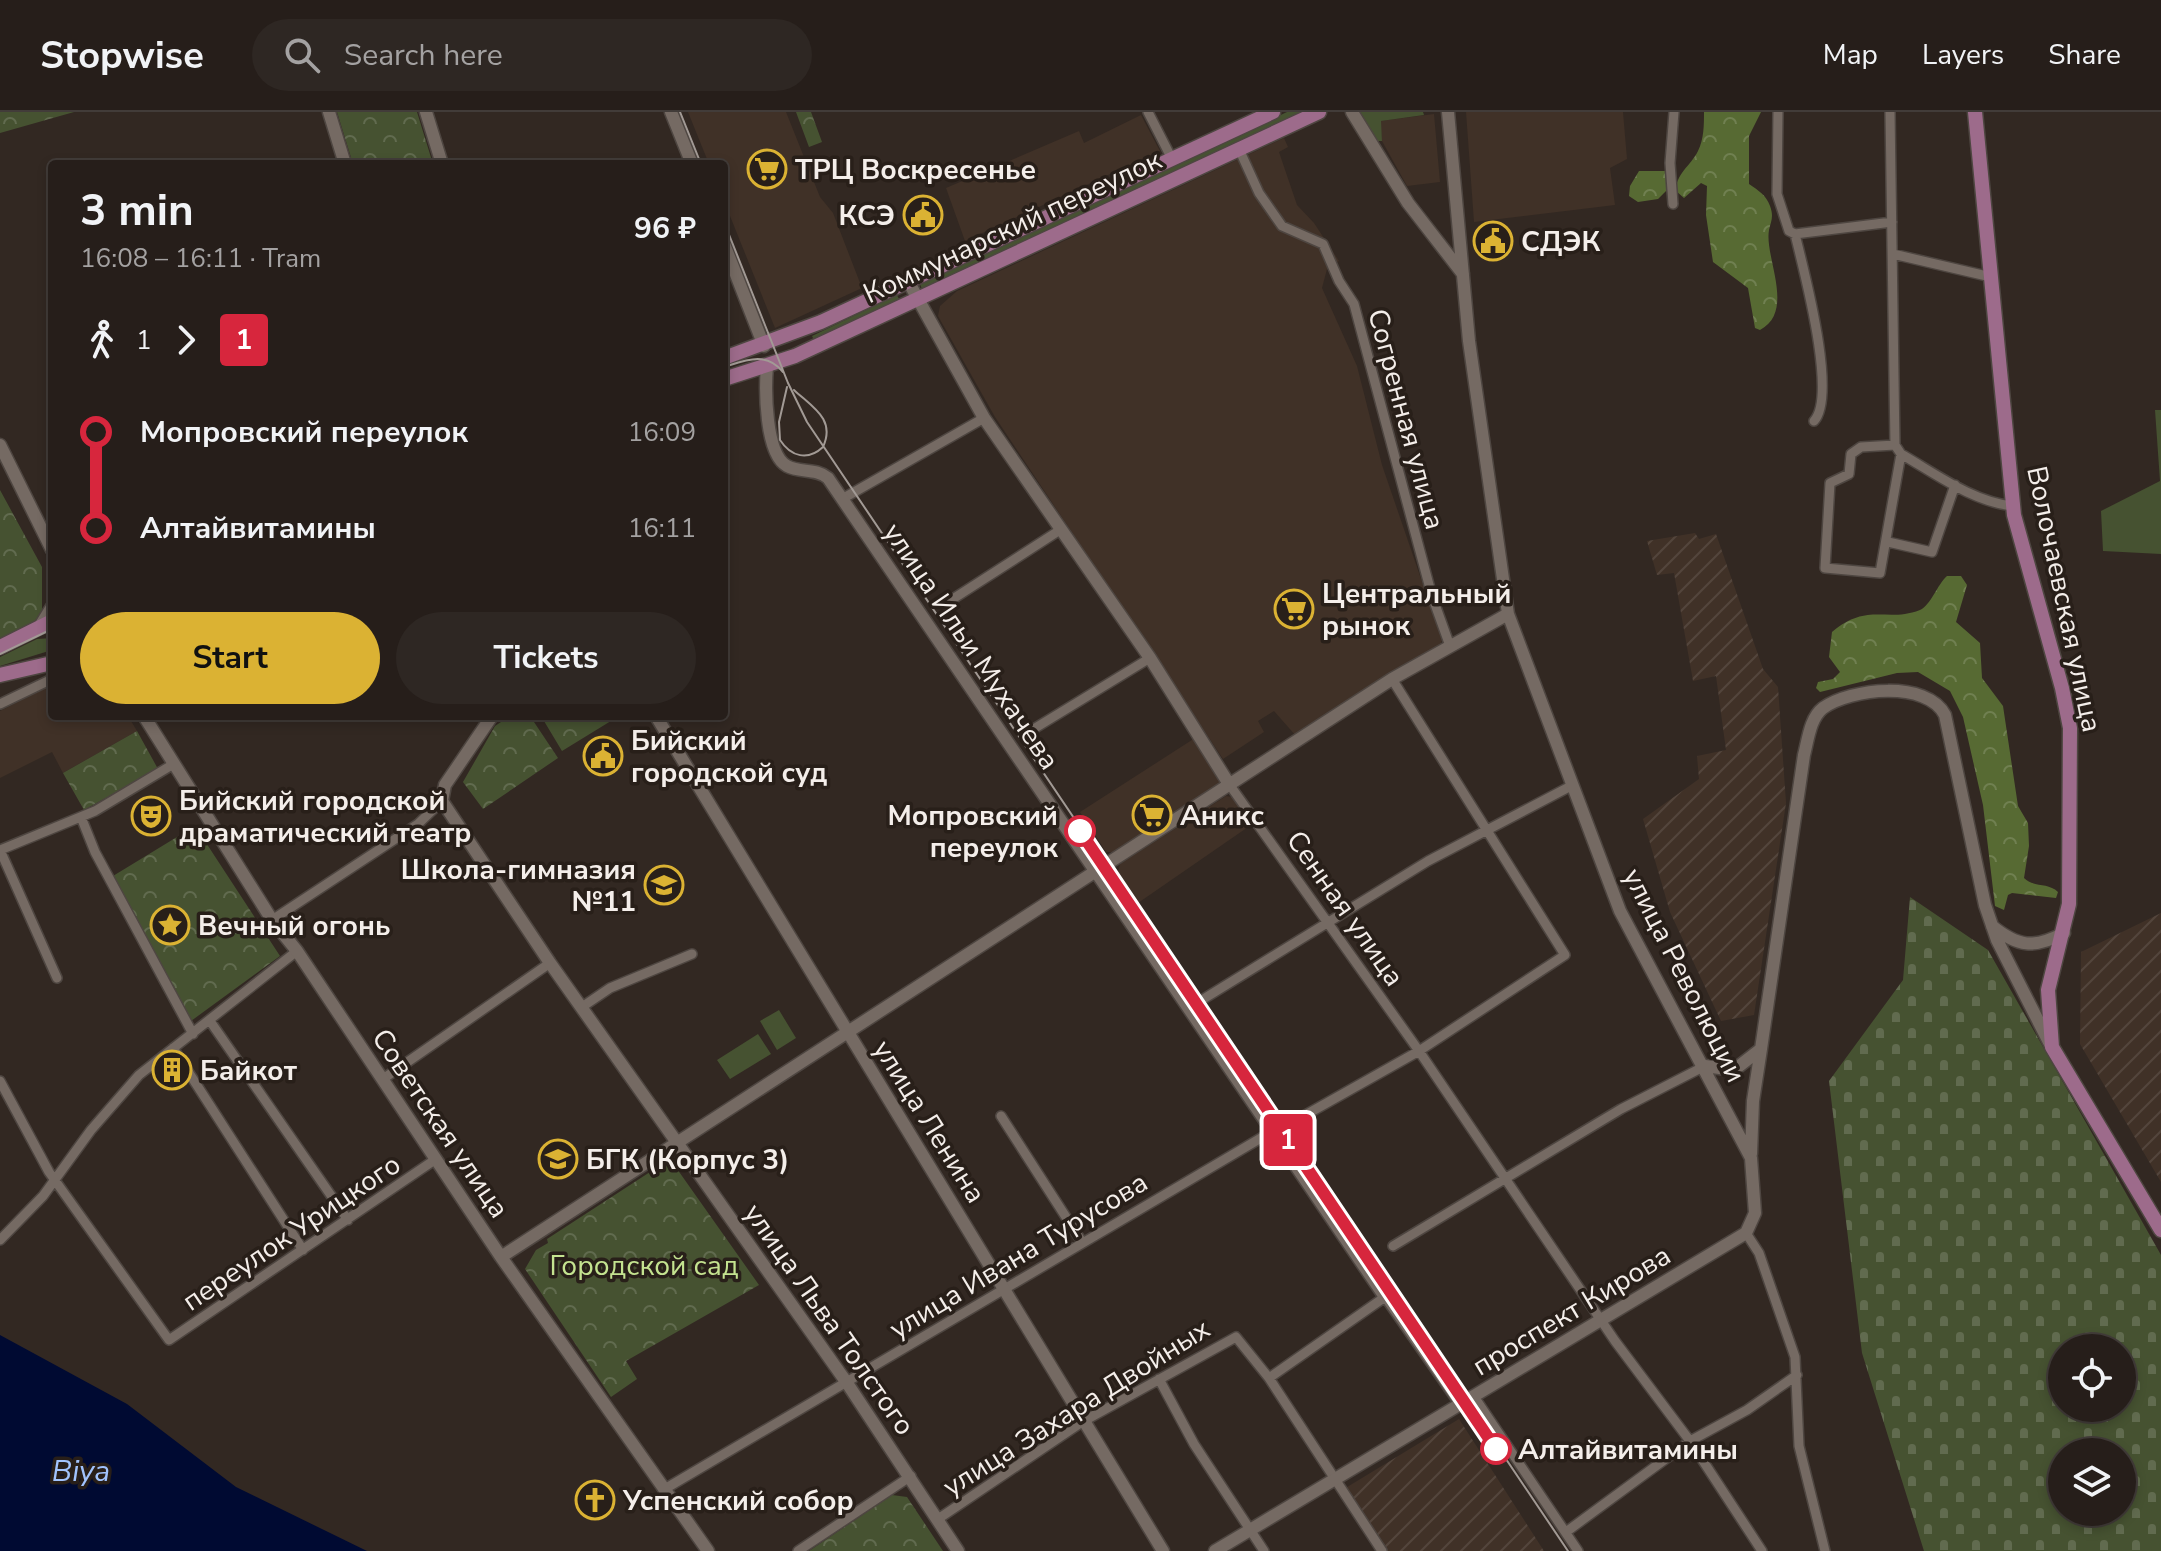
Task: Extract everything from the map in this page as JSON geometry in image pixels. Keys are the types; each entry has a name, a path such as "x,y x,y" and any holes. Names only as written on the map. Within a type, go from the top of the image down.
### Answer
{"main road":[{"name":"Коммунарский переулок","path":"728,357 764,346 1273,112"},
{"name":"Коммунарский переулок","path":"728,378 767,366 916,299 1319,112"},
{"name":"Волочаевская улица","path":"1975,112 2013,506 2070,728 2072,811 2069,904 2048,990 2052,1047"},
{"path":"0,647 48,623"},
{"path":"0,675 48,664"},
{"path":"2052,1047 2161,1230"}],"street":[{"path":"329,112 344,160"},
{"path":"426,112 441,160"},
{"path":"671,112 690,160"},
{"path":"1148,112 1172,159"},
{"path":"1352,112 1408,203 1463,274"},
{"path":"1441,112 1450,129"},
{"name":"улица Революции","path":"1448,112 1469,341 1508,614 1620,911 1705,1066 1751,1158 1755,1213 1746,1233"},
{"path":"1673,204 1670,163 1674,112"},
{"path":"1778,112 1777,194 1789,231 1795,234 1892,222"},
{"path":"1890,112 1898,450 1888,542 1880,573 1825,568 1830,483 1849,474 1851,454 1861,447 1898,450 1986,501 2013,506"},
{"name":"Согренная улица","path":"1239,149 1271,211 1289,230 1323,244 1339,281 1354,304 1432,596 1450,646"},
{"path":"1795,234 1809,285 1820,361 1822,405 1814,421"},
{"path":"728,254 764,346"},
{"path":"1893,254 1991,277"},
{"name":"Сенная улица","path":"908,281 984,418 1150,658 1229,784 1419,1051 1599,1318 1690,1441 1762,1551"},
{"name":"улица Ильи Мухачева","path":"767,366 769,433 777,458 787,466 824,474 1385,1297"},
{"path":"842,499 984,418"},
{"path":"0,445 48,542"},
{"path":"1888,542 1932,552 1955,485"},
{"path":"945,604 1060,530"},
{"path":"38,629 48,613"},
{"path":"501,1257 1392,679 1508,614"},
{"path":"1027,733 1150,658"},
{"path":"1300,1118 1419,1051 1565,955 1392,679"},
{"path":"0,704 48,681"},
{"path":"1751,1158 1753,1101 1804,755 1811,726 1823,708 1842,700 1896,691 1920,694 1941,707 1950,728 1978,871 1992,925 2052,1047"},
{"name":"Советская улица","path":"146,720 272,920 297,951 501,1257 708,1551"},
{"path":"272,920 418,824 442,801 445,785 489,720"},
{"name":"улица Ленина","path":"658,720 1163,1551"},
{"path":"57,978 0,850 81,817 172,765"},
{"path":"1205,998 1326,922 1485,830 1571,786"},
{"name":"улица Льва Толстого","path":"442,801 550,963 911,1476 958,1551"},
{"path":"81,817 95,852 193,1034"},
{"path":"1992,925 2021,945 2046,943 2064,933"},
{"path":"0,1240 43,1196 123,1092 173,1048 297,951"},
{"path":"582,1007 610,988 692,954"},
{"path":"383,1079 550,963"},
{"path":"210,1021 348,1220"},
{"path":"173,1048 303,1250"},
{"path":"1393,1246 1621,1109 1705,1066 1734,1070 1761,1049"},
{"path":"0,1081 54,1180"},
{"path":"1001,1116 1082,1242"},
{"name":"улица Ивана Турусова","path":"663,1490 1273,1131"},
{"name":"переулок Урицкого","path":"54,1180 169,1340 436,1159"},
{"path":"1746,1233 1763,1265 1795,1357 1799,1446 1825,1551"},
{"name":"проспект Кирова","path":"1215,1551 1475,1398 1599,1318 1746,1233"},
{"path":"1382,1551 1269,1378 1385,1297 1461,1406"},
{"name":"улица Захара Двойных","path":"938,1519 1082,1422 1232,1337 1239,1339 1269,1378"},
{"path":"1566,1532 1690,1441 1747,1410 1797,1375"},
{"path":"1159,1379 1194,1444 1264,1551"},
{"path":"1475,1398 1578,1551"},
{"name":"улица Захара Двойных","path":"798,1551 911,1476"}],"shaded area":[{"path":"688,112 786,112 820,197 833,213 862,288 775,328 728,211 728,160 707,160"},
{"path":"1466,112 1623,112 1627,159 1610,168 1615,205 1474,222"},
{"path":"1434,114 1440,182 1407,186 1382,141 1380,121"},
{"path":"1141,115 1160,151 965,241 946,188 1079,131 1084,143"},
{"path":"1284,138 1288,147 1279,152 1297,205 1314,223 1339,261 1327,269 1322,288 1357,366 1382,465 1442,640 1440,646 1296,736 1274,711 1258,721 1264,732 1223,759 995,417 938,316 940,306 957,291"},
{"path":"1695,533 1699,539 1716,534 1763,669 1778,687 1786,803 1754,1015 1721,1021 1670,912 1643,819 1699,779 1697,756 1726,750 1716,676 1693,681 1674,573 1657,575 1647,541"},
{"path":"48,687 48,720 130,720 137,731 63,773 52,752 0,778 0,711"},
{"path":"1195,738 1221,779 1220,785 1113,852 1106,852 1080,812"},
{"path":"1226,796 1232,797 1251,825 1138,903 1118,872 1120,864"},
{"path":"2161,913 2161,1182 2080,1044 2081,952"},
{"path":"1459,1419 1544,1551 1387,1551 1344,1489"}],"green space":[{"path":"0,112 74,112 0,133"},
{"path":"337,112 417,112 432,160 352,160"},
{"path":"796,112 811,112 822,142 809,147"},
{"path":"1287,112 1306,112 923,292 920,284"},
{"path":"1356,112 1423,112 1424,115 1381,121 1382,141 1376,141"},
{"path":"1704,112 1761,112 1749,136 1749,184 1764,196 1771,210 1769,241 1777,297 1771,321 1760,330 1755,328 1748,288 1713,262 1706,215 1707,186 1701,183 1684,198 1676,191 1681,175 1700,146"},
{"path":"1639,171 1666,171 1669,188 1658,199 1638,202 1629,196 1630,186"},
{"path":"897,295 900,301 815,342 812,336"},
{"path":"2155,410 2161,410 2161,554 2103,551 2101,511 2160,481"},
{"path":"0,490 42,567 42,615 38,622 0,641"},
{"path":"1947,576 1961,576 1967,585 1956,622 1980,643 1982,678 2003,706 2018,806 2028,823 2029,846 2024,878 2054,889 2058,892 2056,898 2012,893 2008,895 2004,910 1995,906 1983,805 1963,717 1950,691 1918,672 1897,673 1820,692 1816,688 1818,682 1833,679 1840,672 1829,657 1832,632 1845,623 1867,615 1897,615 1920,610"},
{"path":"48,638 48,651 0,666 0,657 37,639"},
{"path":"504,720 533,720 558,758 483,809 463,782 495,726"},
{"path":"543,720 612,720 562,751"},
{"path":"137,731 158,769 84,810 63,773"},
{"path":"195,826 280,956 191,1021 113,876"},
{"path":"1910,897 1988,950 2161,1255 2161,1551 1924,1551 1862,1353 1829,1081 1903,980"},
{"path":"779,1010 796,1038 777,1050 760,1021"},
{"path":"758,1034 771,1054 730,1079 717,1060"},
{"name":"Городской сад","path":"670,1159 759,1285 626,1361 637,1379 611,1397 525,1269 536,1250 548,1243 547,1239"},
{"path":"892,1495 907,1497 943,1551 809,1551"}],"water":[{"name":"Biya","path":"0,1335 127,1404 236,1487 367,1551 0,1551"}],"tram line":[{"path":"680,112 699,160"},
{"path":"728,232 788,383 807,422 1568,1551"},
{"path":"728,366 763,359 783,372"},
{"path":"787,387 779,422 780,440 794,453 812,454 823,447 826,437 824,421 815,408 794,390"},
{"path":"0,654 48,631"},
{"name":"1","path":"1080,831 1496,1449"}],"place":[{"name":"ТРЦ Воскресенье","path":"767,169"},
{"name":"КСЭ","path":"923,215"},
{"name":"СДЭК","path":"1493,241"},
{"name":"Центральный рынок","path":"1294,609"},
{"name":"Бийский городской суд","path":"603,756"},
{"name":"Аникс","path":"1152,815"},
{"name":"Бийский городской драматический театр","path":"151,816"},
{"name":"Мопровский переулок","path":"1080,831"},
{"name":"Школа-гимназия №11","path":"664,885"},
{"name":"Вечный огонь","path":"170,925"},
{"name":"Байкот","path":"172,1070"},
{"name":"БГК (Корпус 3)","path":"558,1159"},
{"name":"Алтайвитамины","path":"1496,1449"},
{"name":"Успенский собор","path":"595,1500"}]}
